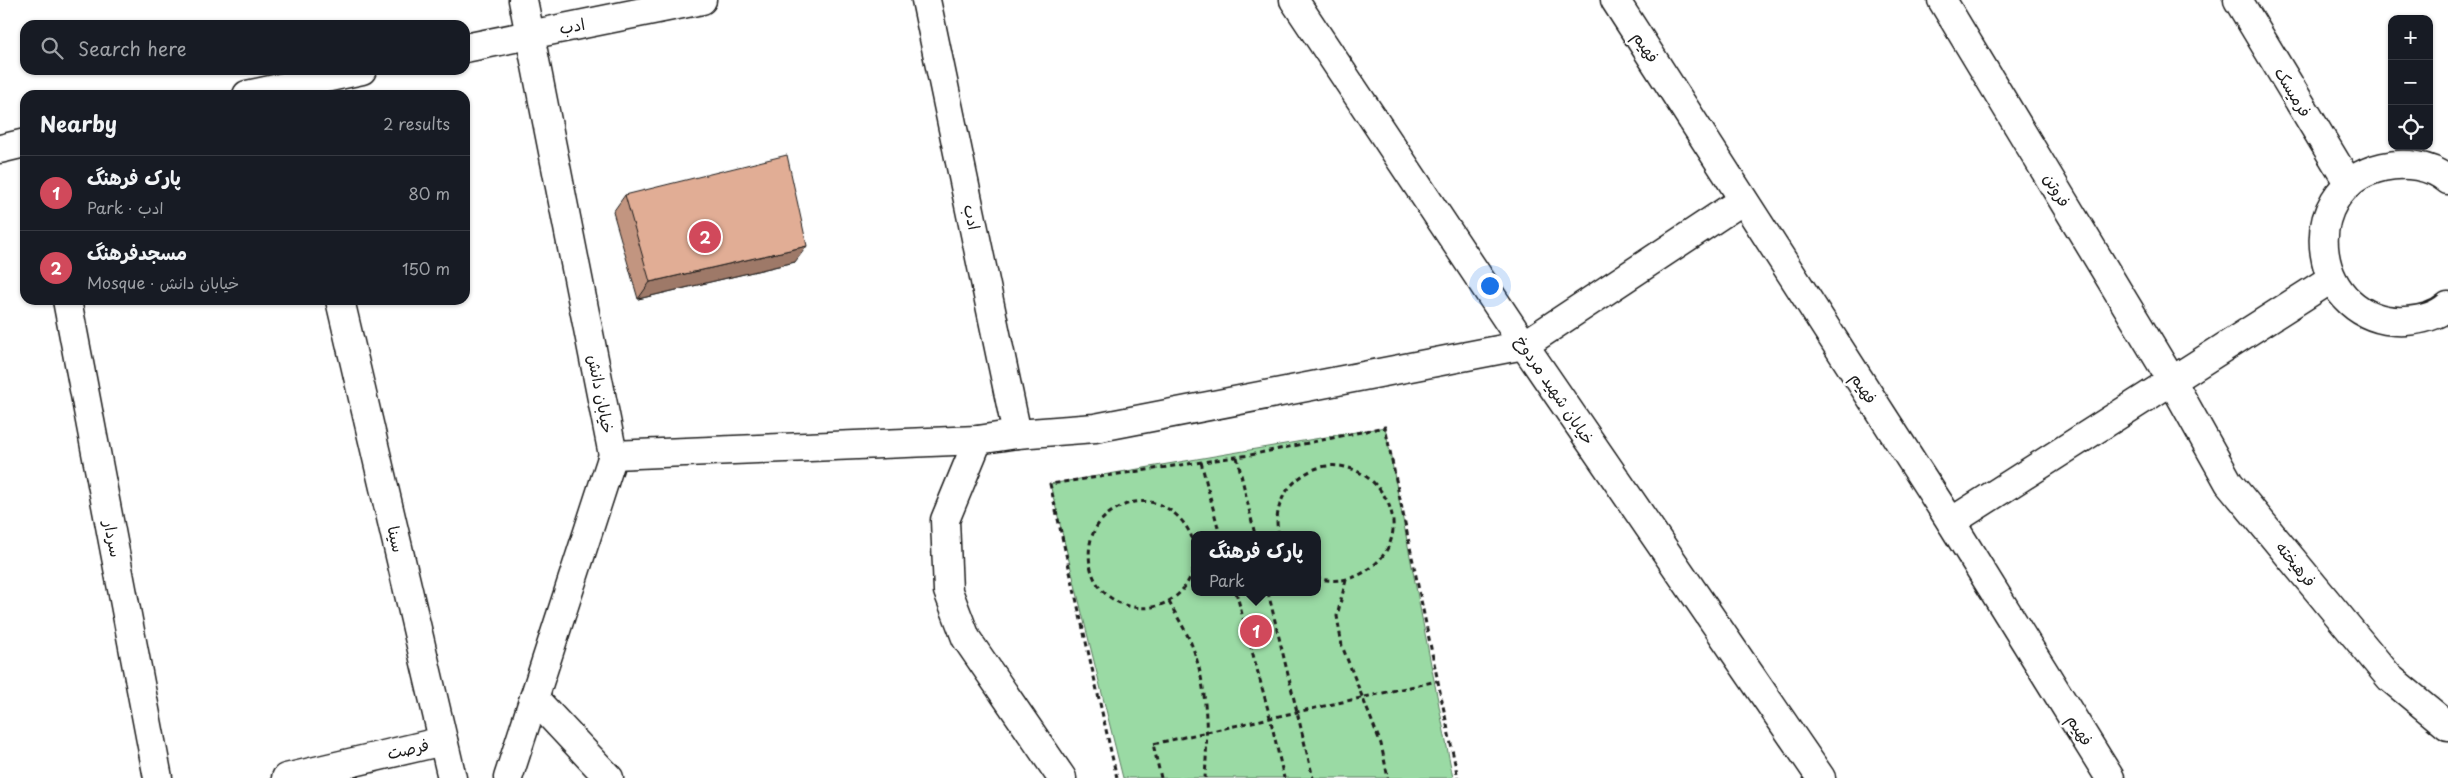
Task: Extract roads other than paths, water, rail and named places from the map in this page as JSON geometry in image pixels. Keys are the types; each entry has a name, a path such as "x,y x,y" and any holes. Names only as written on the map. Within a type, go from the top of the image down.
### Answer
{"street":[{"name":"خیابان دانش","path":"508,778 613,455 524,0"},
{"name":"ادب","path":"470,47 702,0"},
{"name":"ادب","path":"926,0 1017,434"},
{"name":"خیابان شهید مردوخ","path":"1294,0 1524,345 1821,778"},
{"name":"فهیم","path":"1615,0 1951,522 2110,778"},
{"name":"فروتن","path":"1942,0 2172,380"},
{"name":"فرمیسک","path":"2238,0 2349,184"},
{"path":"291,90 344,75"},
{"path":"0,149 20,144"},
{"path":"2446,311 2419,320 2393,322 2368,315 2347,300 2331,279 2323,254 2324,228 2332,204 2349,184 2371,170 2396,164 2422,167 2448,180"},
{"path":"613,455 978,440 1017,434 1095,428 1524,345 1744,200"},
{"path":"1951,522 2331,279"},
{"name":"سردار","path":"68,305 158,778"},
{"name":"سینا","path":"341,305 452,778"},
{"name":"فرهیخته","path":"2172,380 2229,483 2390,678 2448,726"},
{"path":"978,440 946,520 948,591 966,638 1062,778"},
{"path":"534,698 609,778"},
{"name":"فرصت","path":"286,778 443,740"}],"place":[{"name":"مسجدفرهنگ","path":"705,237"},
{"name":"پارک فرهنگ","path":"1256,631"}]}
